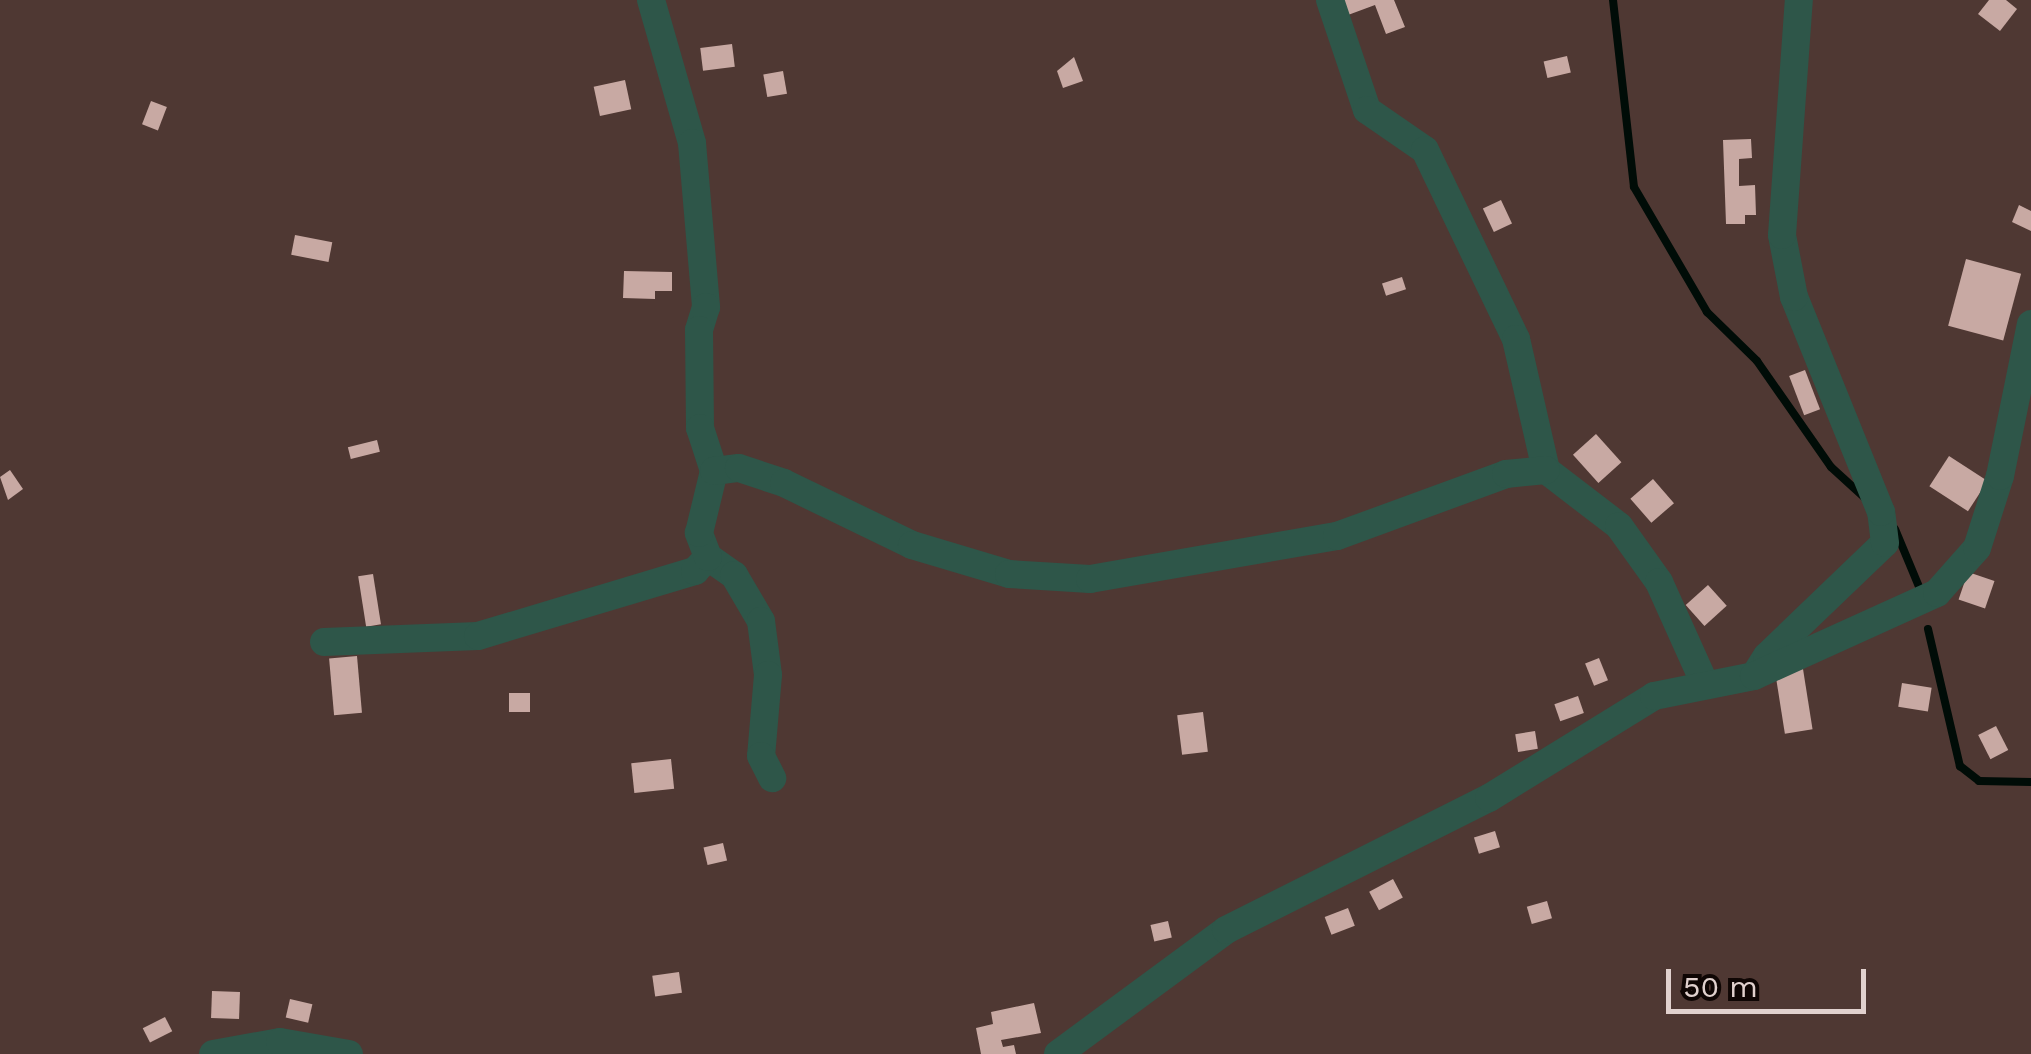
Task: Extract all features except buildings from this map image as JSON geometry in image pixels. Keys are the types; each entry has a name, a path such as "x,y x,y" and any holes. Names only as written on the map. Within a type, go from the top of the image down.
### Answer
{"street":[{"path":"650,0 692,143 706,308 699,330 700,428 714,471 699,533 708,557 734,575 760,621 768,674 762,756 772,778"},
{"path":"1330,0 1367,110 1424,150 1516,339 1546,470 1619,526 1659,582 1704,682"},
{"path":"1754,676 1766,656 1885,542 1881,512 1794,298 1782,235 1799,0"},
{"path":"1058,1054 1226,930 1489,798 1654,696 1704,682 1754,676 1937,593 1977,548 2000,476 2031,324"},
{"path":"714,471 739,468 784,483 912,545 1009,574 1090,579 1338,536 1506,474 1546,470"},
{"path":"324,642 478,636 658,586 695,571 708,557"},
{"path":"213,1054 280,1042 348,1054"}],"shaded area":[{"path":"0,0 2031,0 2031,1054 0,1054"}],"waterway":[{"path":"1613,0 1634,187 1707,312 1757,361 1831,467 1865,498"},
{"path":"1895,529 1920,589"},
{"path":"1928,629 1960,766 1979,781 2031,782"}]}
